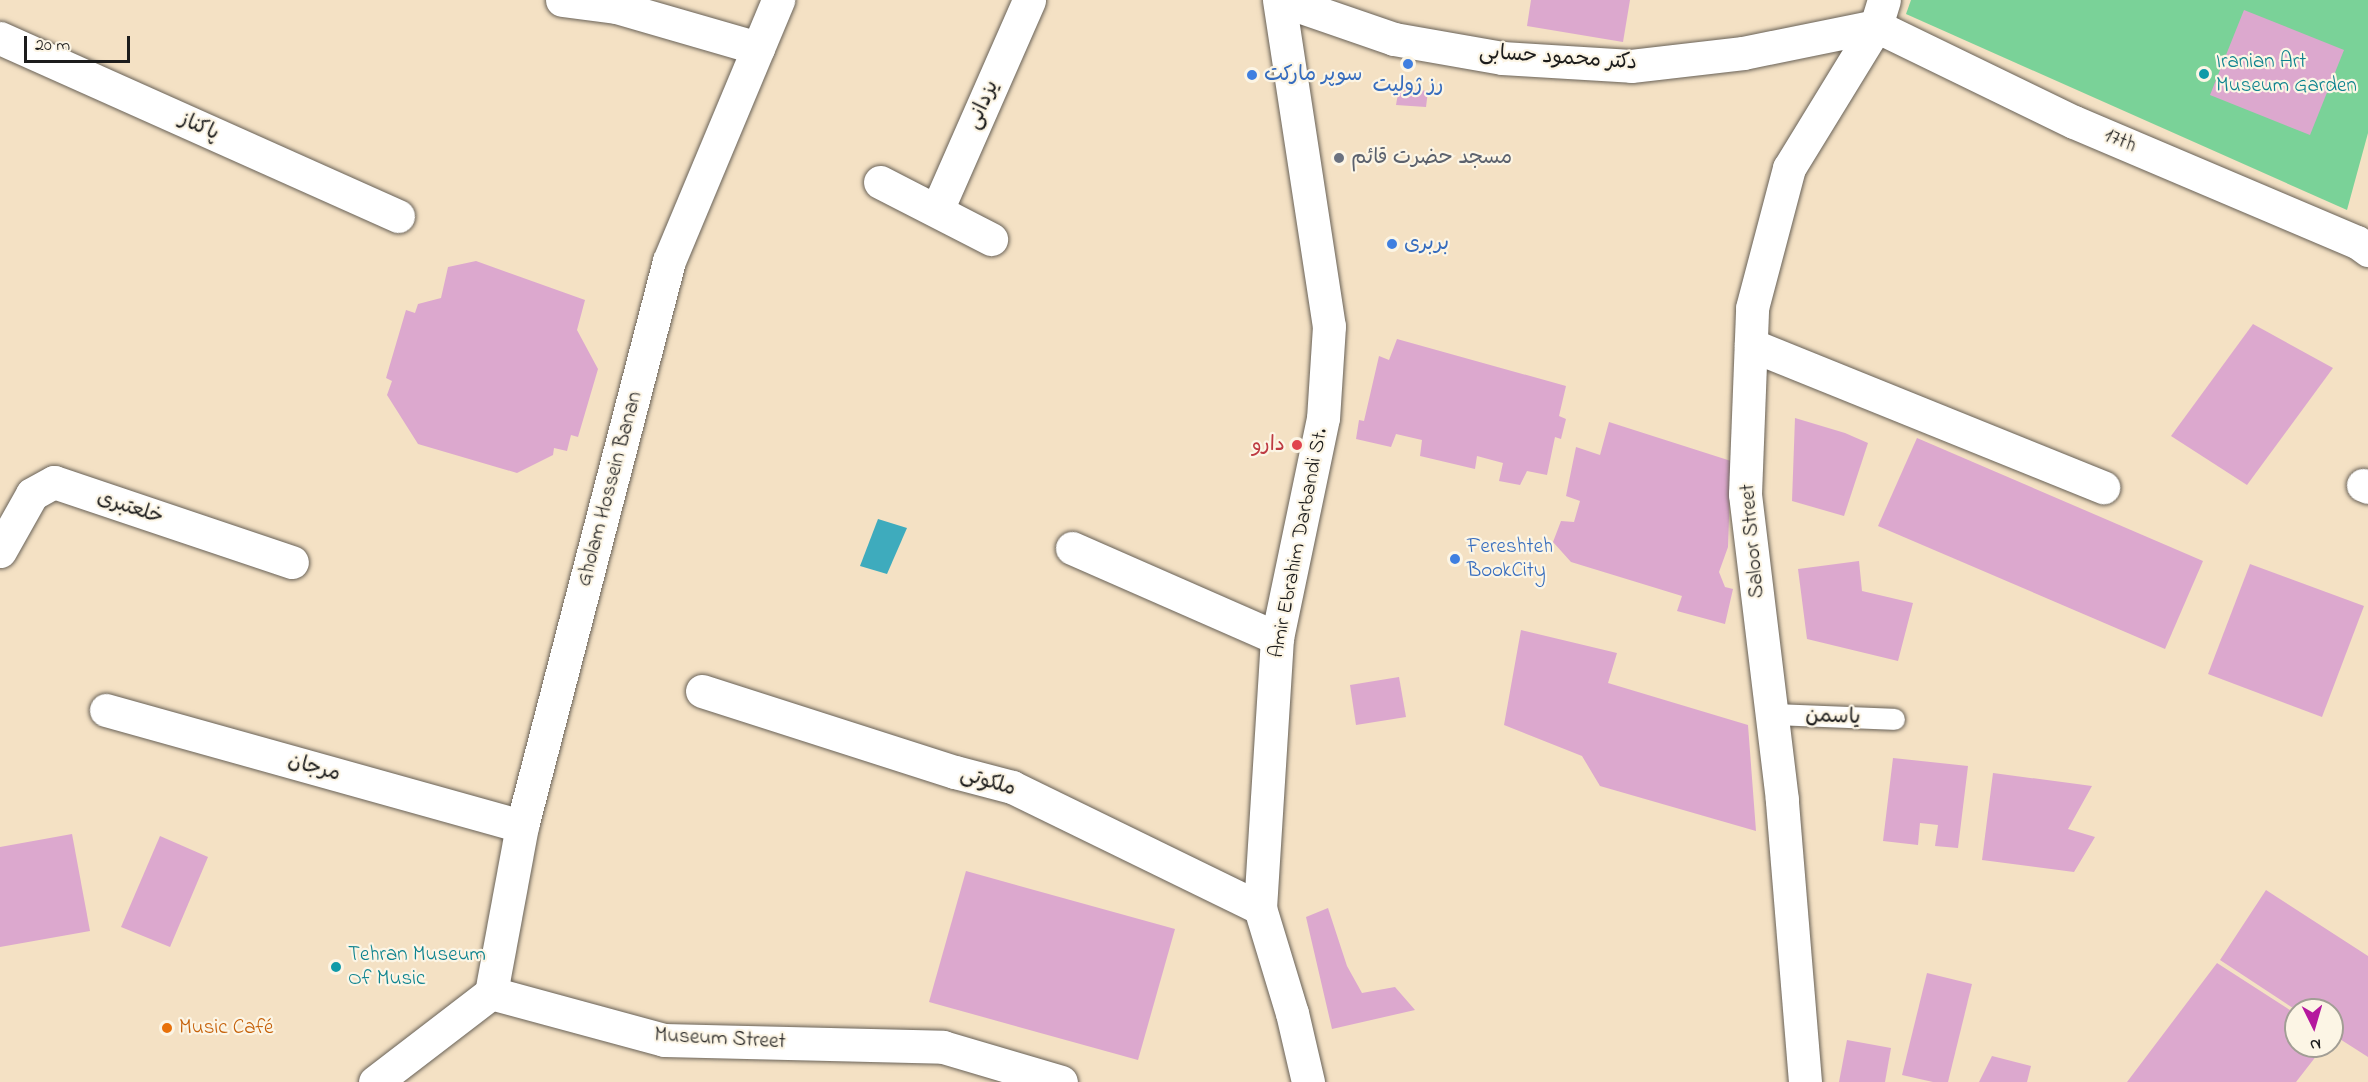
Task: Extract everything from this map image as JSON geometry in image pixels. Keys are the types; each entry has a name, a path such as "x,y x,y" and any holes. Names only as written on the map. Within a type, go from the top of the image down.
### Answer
{"street":[{"path":"562,0 616,7 758,48"},
{"name":"Gholam Hossein Banan","path":"491,993 522,826 669,261 778,0"},
{"name":"یزدانی","path":"937,210 1029,0"},
{"name":"دکتر محمود حسابی","path":"1280,0 1394,39 1502,58 1631,66 1743,53 1880,13"},
{"name":"Amir Ebrahim Darbandi St.","path":"1280,0 1329,326 1323,417 1277,638 1260,908 1292,1013 1308,1082"},
{"name":"17th","path":"1880,13 2074,122 2357,242 2368,250"},
{"name":"Saloor Street","path":"1805,1082 1782,800 1745,494 1752,308 1789,168 1880,13"},
{"name":"پاکناز","path":"0,38 398,216"},
{"path":"880,182 991,239"},
{"path":"1751,345 2103,487"},
{"name":"خلعتبری","path":"0,551 32,494 54,482 292,562"},
{"path":"1072,548 1277,638"},
{"name":"ملکوتی","path":"702,691 955,772 1012,787 1260,908"},
{"name":"مرجان","path":"106,710 522,826"},
{"path":"375,1082 491,993"},
{"name":"Museum Street","path":"491,993 664,1040 943,1047 1061,1082"}],"lane":[{"name":"یاسمن","path":"1772,714 1894,719"}],"green space":[{"name":"Iranian Art Museum Garden","path":"1911,0 2368,0 2368,133 2347,210 1906,14"}],"water":[{"path":"878,519 907,528 887,574 860,566"}],"building":[{"path":"1531,0 1630,0 1623,42 1527,26"},
{"path":"2244,10 2344,50 2310,135 2210,95"},
{"path":"1399,88 1428,91 1426,107 1396,105"},
{"path":"476,261 585,300 577,330 598,369 578,437 571,435 567,451 554,448 553,455 517,473 418,444 387,395 392,381 386,378 406,310 415,313 418,304 441,298 448,267"},
{"path":"2253,324 2333,368 2247,485 2171,436"},
{"path":"1397,339 1566,386 1559,416 1566,419 1561,439 1555,437 1547,475 1527,471 1520,485 1499,481 1503,463 1477,456 1475,469 1420,456 1422,440 1396,434 1391,447 1356,439 1359,420 1364,421 1379,356 1389,360"},
{"path":"1795,418 1845,433 1868,443 1844,516 1792,501"},
{"path":"1609,422 1731,461 1728,547 1719,572 1725,587 1733,589 1725,624 1677,611 1682,596 1571,562 1553,542 1561,521 1574,522 1580,501 1566,496 1576,447 1600,455"},
{"path":"1917,438 2203,561 2165,649 1878,526"},
{"path":"1859,561 1862,591 1913,603 1898,661 1807,639 1798,569"},
{"path":"2250,564 2364,606 2322,717 2208,674"},
{"path":"1521,630 1617,653 1608,683 1748,725 1756,831 1600,786 1582,756 1504,725"},
{"path":"1399,677 1406,717 1356,725 1350,685"},
{"path":"1893,758 1968,766 1958,848 1935,846 1938,825 1920,823 1918,845 1883,841"},
{"path":"1993,773 2092,786 2068,829 2095,837 2074,872 1982,860"},
{"path":"72,834 90,931 0,947 0,847"},
{"path":"160,836 208,857 170,947 121,927"},
{"path":"966,871 1175,929 1138,1060 929,1002"},
{"path":"2266,890 2368,956 2368,1057 2344,1042 2344,998 2284,998 2284,1002 2220,960"},
{"path":"1328,908 1347,966 1362,993 1395,987 1415,1010 1332,1029 1306,917"},
{"path":"2217,963 2284,1006 2284,1058 2315,1058 2296,1082 2127,1082"},
{"path":"1927,973 1972,984 1948,1082 1933,1082 1902,1075"},
{"path":"1847,1040 1891,1048 1885,1082 1839,1082"},
{"path":"1992,1056 2031,1066 2027,1082 1979,1082"}],"place":[{"name":"رز ژولیت","path":"1408,64"},
{"name":"Iranian Art Museum Garden","path":"2204,74"},
{"name":"سوپر مارکت","path":"1252,75"},
{"name":"مسجد حضرت قائم","path":"1339,158"},
{"name":"بربری","path":"1392,244"},
{"name":"دارو","path":"1297,445"},
{"name":"Fereshteh BookCity","path":"1455,559"},
{"name":"Tehran Museum Of Music","path":"336,967"},
{"name":"Music Café","path":"167,1028"}]}
